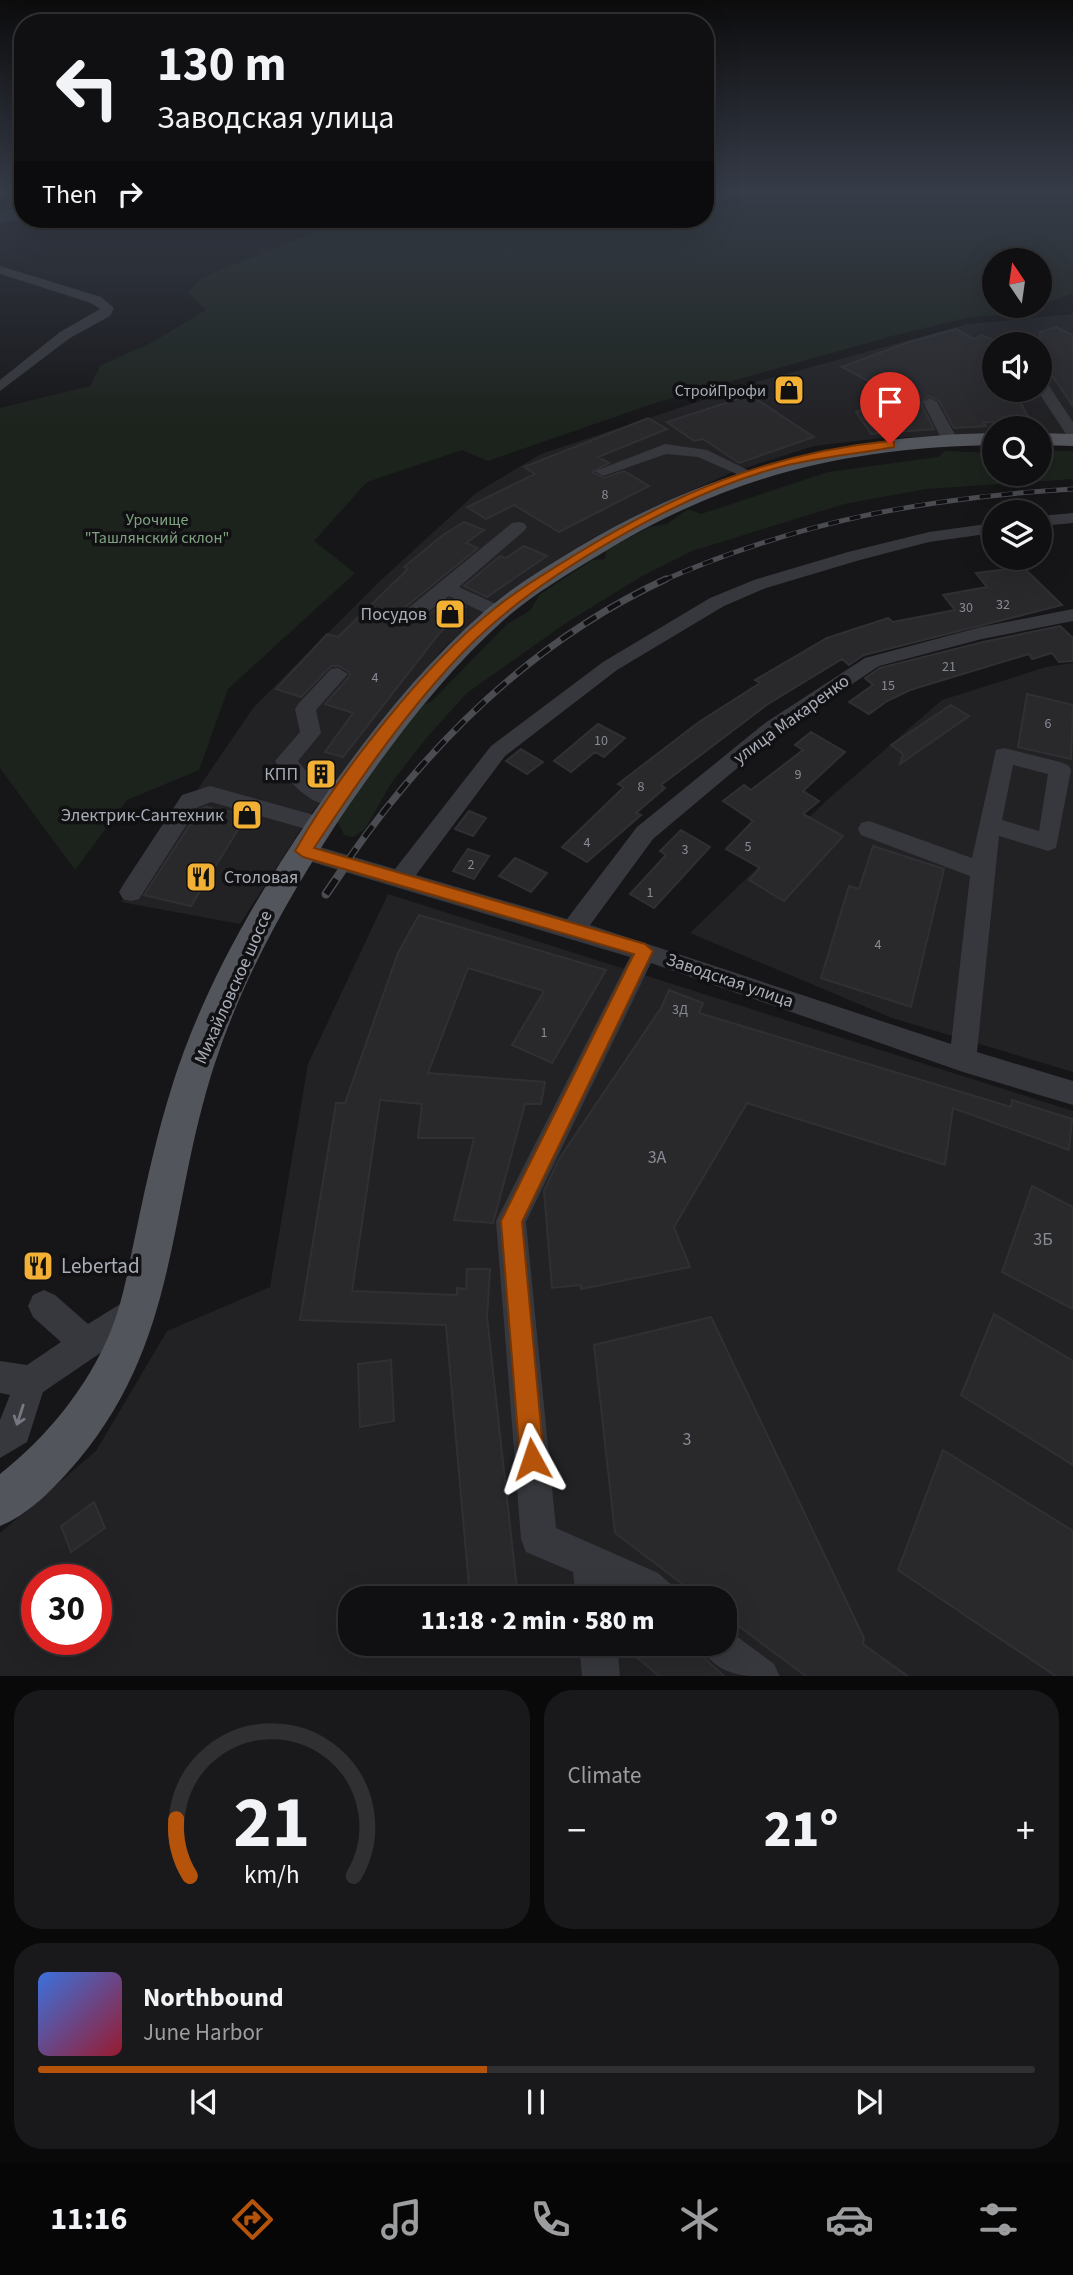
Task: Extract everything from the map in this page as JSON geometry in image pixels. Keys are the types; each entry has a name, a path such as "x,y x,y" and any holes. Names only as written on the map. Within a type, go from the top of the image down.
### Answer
{"main road":[{"path":"1052,438 1073,437"},
{"name":"Михайловское шоссе","path":"0,1503 67,1444 121,1355 140,1307 165,1183 199,1058 276,891 338,799 401,714 460,647 498,612 590,550 642,519 748,474 779,464 852,448 982,439"}],"street":[{"path":"0,270 105,304 105,313 65,335 0,387"},
{"path":"930,402 950,440"},
{"path":"1052,402 1073,437"},
{"path":"603,471 665,449 701,453 748,474"},
{"path":"1052,519 1073,518"},
{"path":"413,614 518,527"},
{"path":"401,878 498,751 610,666 705,610 760,584 929,537 982,529"},
{"path":"447,588 498,612"},
{"name":"улица Макаренко","path":"573,929 645,833 772,728 872,662 981,633 1073,615"},
{"path":"338,674 305,709 311,733 286,761 307,787 338,799"},
{"path":"131,892 190,802 210,794 320,825"},
{"path":"963,1059 989,825"},
{"path":"869,829 982,871"},
{"name":"Заводская улица","path":"303,851 645,951 963,1059 1073,1093"},
{"path":"645,951 511,1221 539,1539 645,1586"},
{"path":"44,1306 86,1344"},
{"path":"0,1441 15,1430 16,1379 86,1344 140,1307"},
{"path":"590,1562 593,1586"},
{"path":"599,1656 601,1676"},
{"path":"735,1656 761,1676"}],"shaded area":[{"path":"1073,314 1073,436 1052,435 1052,416 982,416 982,435 882,438 814,446 733,472 663,503 589,540 495,602 441,651 310,815 240,924 121,902 253,708 379,582 476,493 541,454 760,381 968,324"},
{"path":"1073,663 1073,1072 892,1018 690,933 827,800 942,700 1046,667"},
{"path":"388,894 1073,1111 1073,1676 0,1676 0,1533 96,1451 167,1331 270,1287 308,1064"}],"green space":[{"name":"Урочище \"Ташлянский склон\"","path":"223,269 982,269 982,316 896,335 658,402 488,461 462,450 367,482 314,541 355,573 228,689 199,770 127,800 75,870 0,768 0,408 90,386 101,365 153,342 206,310 188,293 201,278"},
{"name":"Урочище \"Ташлянский склон\"","path":"1052,269 1073,269 1073,293 1052,301"},
{"path":"945,451 982,453 982,485 926,489 844,504 692,551 642,576 566,623 467,693 428,736 392,782 365,829 353,837 344,835 337,820 419,706 431,702 507,624 531,610 539,595 592,560 605,559 606,550 650,527 667,524 688,509 701,514 828,472 938,457"},
{"path":"1052,451 1073,451 1073,479 1052,480"}],"building":[{"path":"1056,327 1073,335 1073,406 1052,375 1052,332 1040,332"},
{"path":"956,329 974,339 982,335 982,402 1020,402 1028,416 982,416 982,426 954,428 939,401 929,396 921,403 934,429 871,434 856,412 896,396 842,367 909,342"},
{"path":"750,395 814,437 739,463 703,439 694,441 667,422"},
{"path":"648,418 667,429 598,457 609,463 592,472 604,478 624,471 649,486 559,532 514,505 486,519 467,507 535,474 524,467"},
{"path":"464,522 484,530 466,543 478,548 404,608 402,615 406,621 422,620 449,599 466,607 438,635 343,757 325,752 353,713 325,704 350,676 349,672 339,666 331,666 301,697 276,689 327,634 338,637 408,569 404,567 443,535"},
{"path":"524,546 547,556 487,597 464,586 500,556 506,558"},
{"path":"1026,570 1062,605 864,655 849,665 842,659 768,704 661,785 665,788 636,813 641,815 587,862 562,847 624,787 618,784 699,722 760,683 755,680 827,638 888,618 893,622 955,610 943,595 987,587 976,573"},
{"path":"1060,626 1073,638 1073,661 1059,662 1052,653 1032,659 1029,654 910,690 887,701 869,714 849,702 873,685 865,678 880,668"},
{"path":"1027,694 1073,705 1071,759 1018,747"},
{"path":"951,705 969,716 900,764 903,754 891,745"},
{"path":"598,724 625,738 604,757 595,752 571,772 554,761"},
{"path":"811,732 845,752 803,791 819,801 803,814 843,836 784,901 749,880 760,868 726,849 753,821 723,801 744,785 751,790 803,750 795,745"},
{"path":"521,749 543,762 527,774 506,761"},
{"path":"206,807 247,815 191,906 144,895 200,809"},
{"path":"469,811 486,818 473,836 455,829"},
{"path":"681,830 710,847 654,908 630,894 666,855 660,851"},
{"path":"873,846 944,869 911,1007 821,978 849,886 859,889"},
{"path":"468,849 489,856 474,879 453,871"},
{"path":"515,858 547,873 531,892 499,876"},
{"path":"419,915 606,970 552,1063 512,1045 544,991 468,968 428,1073 545,1082 541,1104 525,1104 493,1223 454,1220 474,1138 418,1138 422,1104 380,1100 352,1291 457,1295 457,1288 466,1289 467,1269 490,1269 487,1317 517,1586 469,1586 446,1325 300,1320 336,1103 345,1103 398,953"},
{"path":"669,990 703,1003 699,1013 1011,1107 1012,1100 1072,1119 1069,1150 953,1108 945,1165 747,1103 674,1227 690,1267 581,1289 581,1285 552,1288 544,1191 559,1159 661,1008"},
{"path":"1032,1186 1073,1207 1073,1309 1002,1272"},
{"path":"994,1314 1073,1361 1073,1465 961,1395"},
{"path":"711,1317 864,1638 863,1644 908,1676 806,1676 737,1625 737,1586 685,1586 615,1533 594,1345"},
{"path":"391,1360 394,1421 360,1427 358,1364"},
{"path":"943,1450 1073,1531 1073,1676 1056,1676 898,1570"},
{"path":"94,1502 105,1528 71,1552 61,1526"},
{"path":"635,1656 702,1656 724,1676 659,1676"}],"railway":[{"path":"663,581 763,543 863,516 965,499 1073,489"},
{"path":"348,860 414,775 488,698 572,632 663,581"},
{"path":"326,894 350,859"}],"place":[{"name":"СтройПрофи","path":"789,390"},
{"name":"Посудов","path":"450,614"},
{"name":"КПП","path":"321,774"},
{"name":"Электрик-Сантехник","path":"247,815"},
{"name":"Столовая","path":"201,877"},
{"name":"Lebertad","path":"38,1266"}],"route":[{"path":"532,1459 511,1221 645,951 303,851 352,778 401,714 460,647 498,612 537,584 642,519 708,489 779,464 852,448 890,444"}]}
